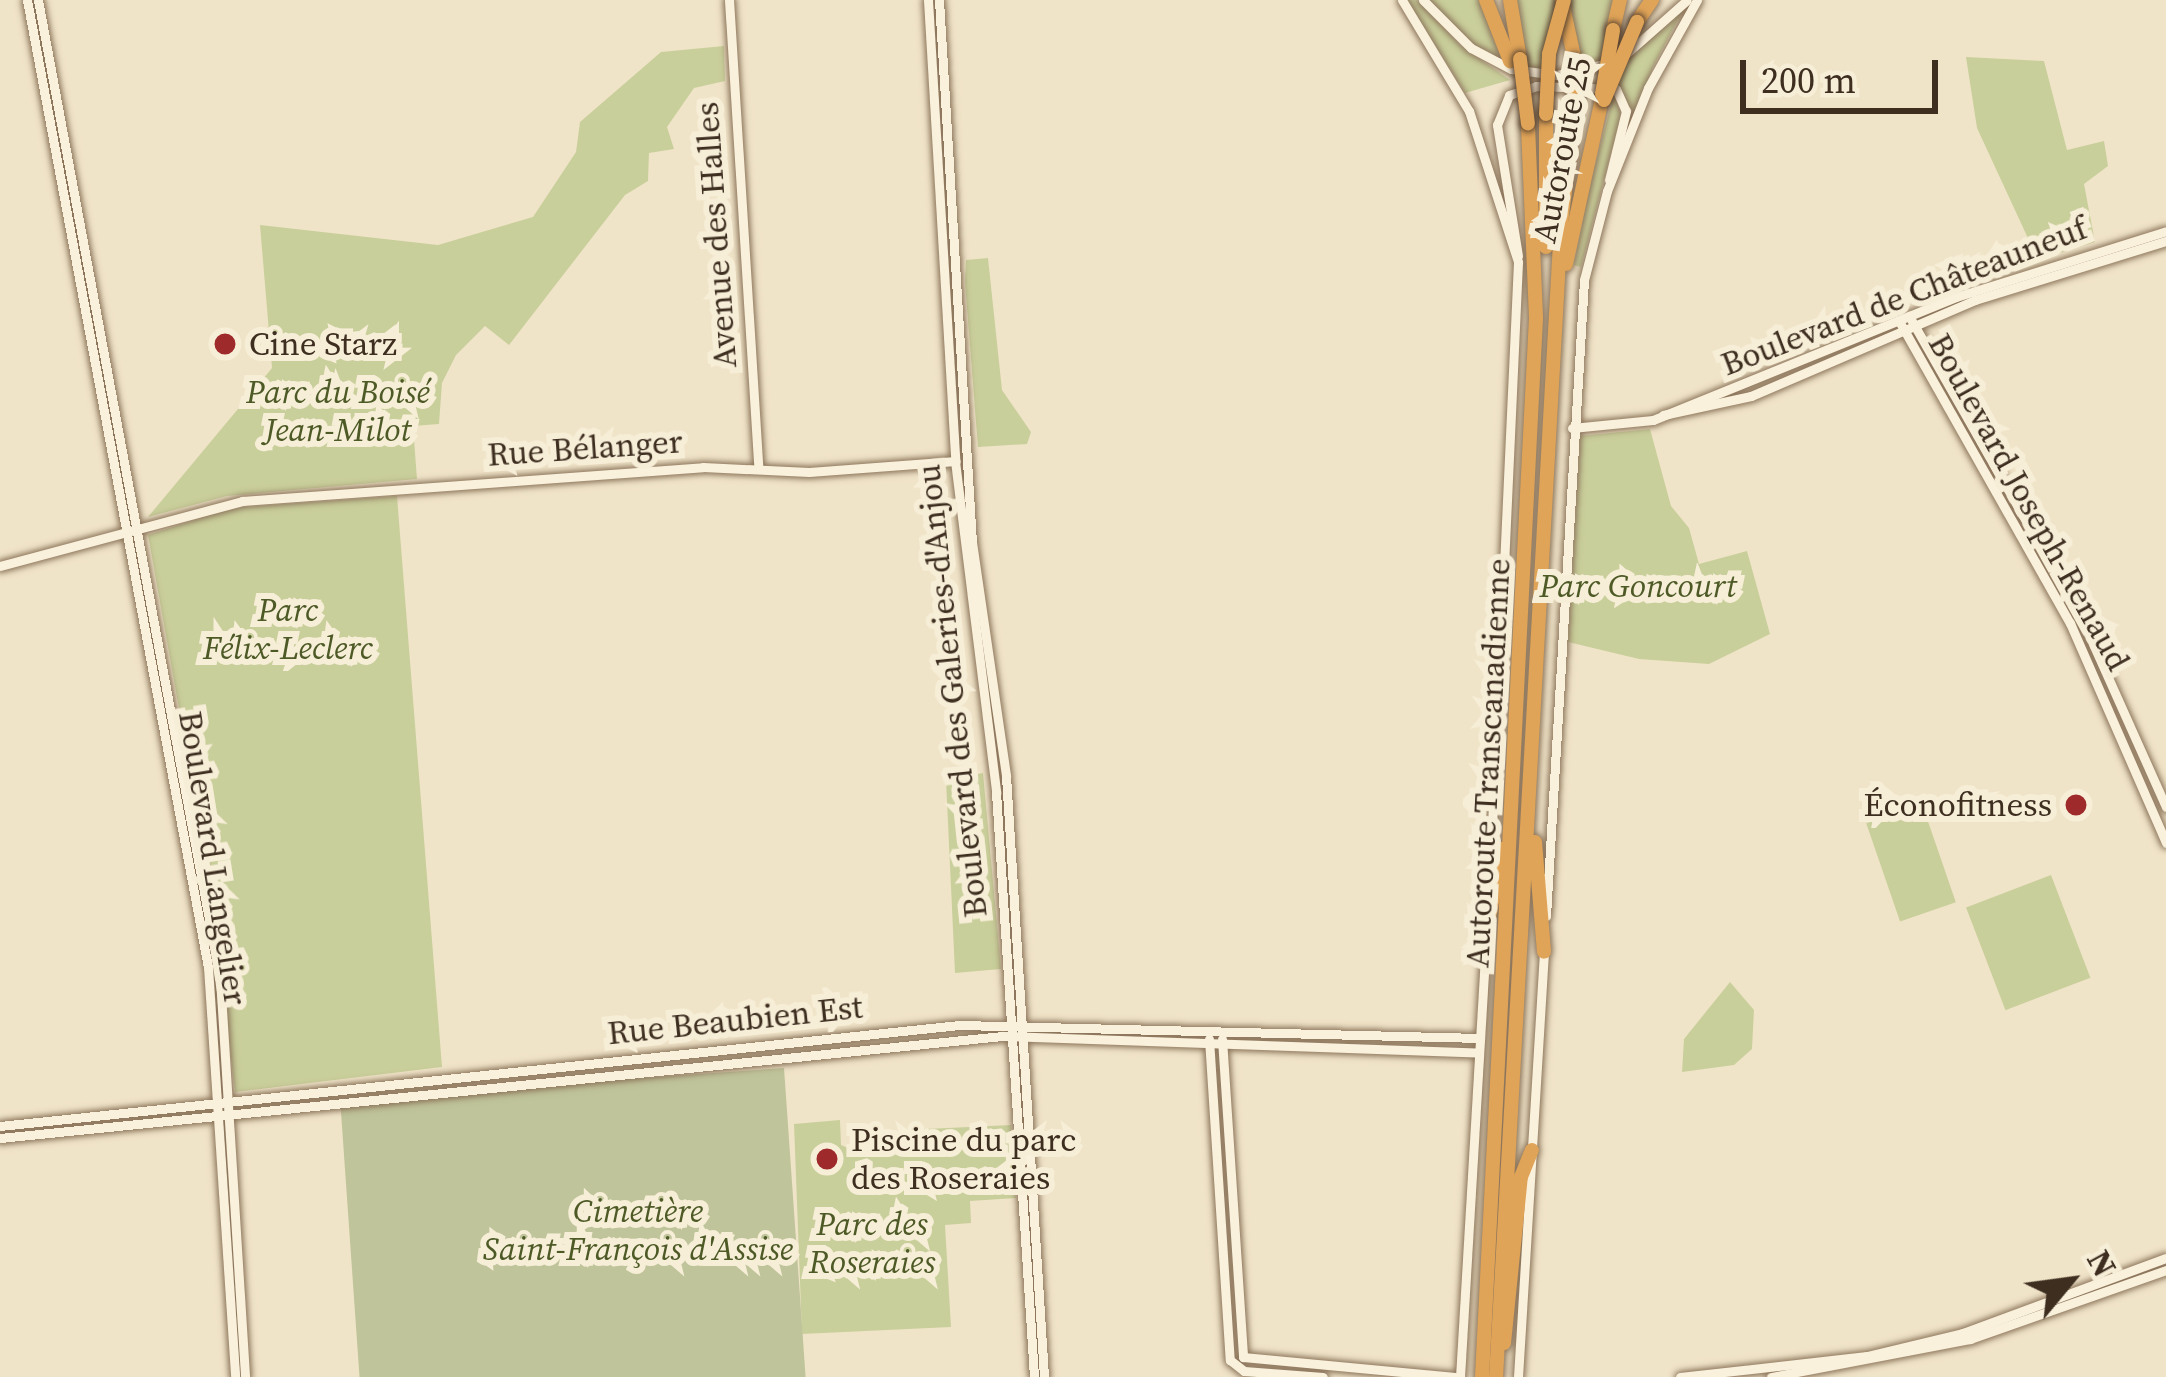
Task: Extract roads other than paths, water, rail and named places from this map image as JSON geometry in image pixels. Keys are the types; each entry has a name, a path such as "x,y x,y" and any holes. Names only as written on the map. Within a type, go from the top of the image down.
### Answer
{"highway":[{"path":"1486,0 1503,38 1526,124"},
{"name":"Autoroute 25","path":"1510,0 1526,124"},
{"path":"1557,311 1576,98 1575,61 1563,0"},
{"path":"1506,983 1543,339 1546,114 1550,54 1563,0"},
{"name":"Autoroute 25","path":"1557,311 1620,0"},
{"path":"1602,102 1637,22 1652,0"},
{"name":"Autoroute Transcanadienne","path":"1482,1377 1506,983 1536,317 1526,124"},
{"name":"Autoroute Transcanadienne","path":"1496,1377 1557,311"},
{"path":"1487,926 1498,900 1514,767"},
{"path":"1530,807 1544,952"},
{"path":"1496,1377 1532,1150"}],"street":[{"name":"Boulevard Langelier","path":"27,0 135,529"},
{"name":"Boulevard Langelier","path":"38,0 135,529 208,967 245,1377"},
{"name":"Avenue des Halles","path":"730,0 758,466"},
{"name":"Boulevard des Galeries-d'Anjou","path":"928,0 960,461 1017,1024 1044,1377"},
{"name":"Boulevard des Galeries-d'Anjou","path":"939,0 960,461"},
{"path":"1402,0 1469,110 1518,262"},
{"path":"1423,0 1478,53 1548,75 1620,58 1687,0"},
{"path":"1607,191 1655,70 1697,0"},
{"path":"1216,1028 1222,1044 1243,1357 1457,1377 1487,926 1518,262 1514,194 1496,121 1509,95 1535,86 1616,89 1625,111 1582,294 1518,1377"},
{"name":"Boulevard de Châteauneuf","path":"1572,428 1751,396 1906,322 2166,231"},
{"name":"Boulevard de Châteauneuf","path":"1906,322 2166,241"},
{"name":"Boulevard Joseph-Renaud","path":"1906,322 2165,804"},
{"name":"Rue Bélanger","path":"0,566 242,501 758,466 809,472 960,461"},
{"name":"Boulevard Joseph-Renaud","path":"2131,741 2166,843"},
{"path":"2152,808 2165,804"},
{"name":"Rue Beaubien Est","path":"666,1062 882,1031 1017,1024 1480,1038"},
{"path":"1216,1028 1209,1043 1230,1360 1244,1371 1323,1377"},
{"path":"882,1031 884,1046"},
{"name":"Boulevard des Galeries-d'Anjou","path":"1018,1037 1034,1377"},
{"name":"Rue Beaubien Est","path":"0,1138 17,1130 666,1062 1018,1037 1479,1053"},
{"name":"Boulevard Langelier","path":"224,1107 235,1377"},
{"name":"Rue Beaubien Est","path":"0,1126 17,1130"},
{"path":"1680,1377 1867,1359 1968,1331 2166,1258"},
{"path":"1771,1377 1975,1338 2166,1270"},
{"path":"1867,1359 1870,1377"}],"place":[{"name":"Cine Starz","path":"225,344"},
{"name":"Éconofitness","path":"2076,805"},
{"name":"Piscine du parc des Roseraies","path":"827,1159"}],"park label":[{"name":"Parc du Boisé Jean-Milot","path":"338,411"},
{"name":"Parc Goncourt","path":"1638,586"},
{"name":"Parc Félix-Leclerc","path":"288,629"},
{"name":"Cimetière Saint-François d'Assise","path":"638,1230"},
{"name":"Parc des Roseraies","path":"872,1243"}]}
